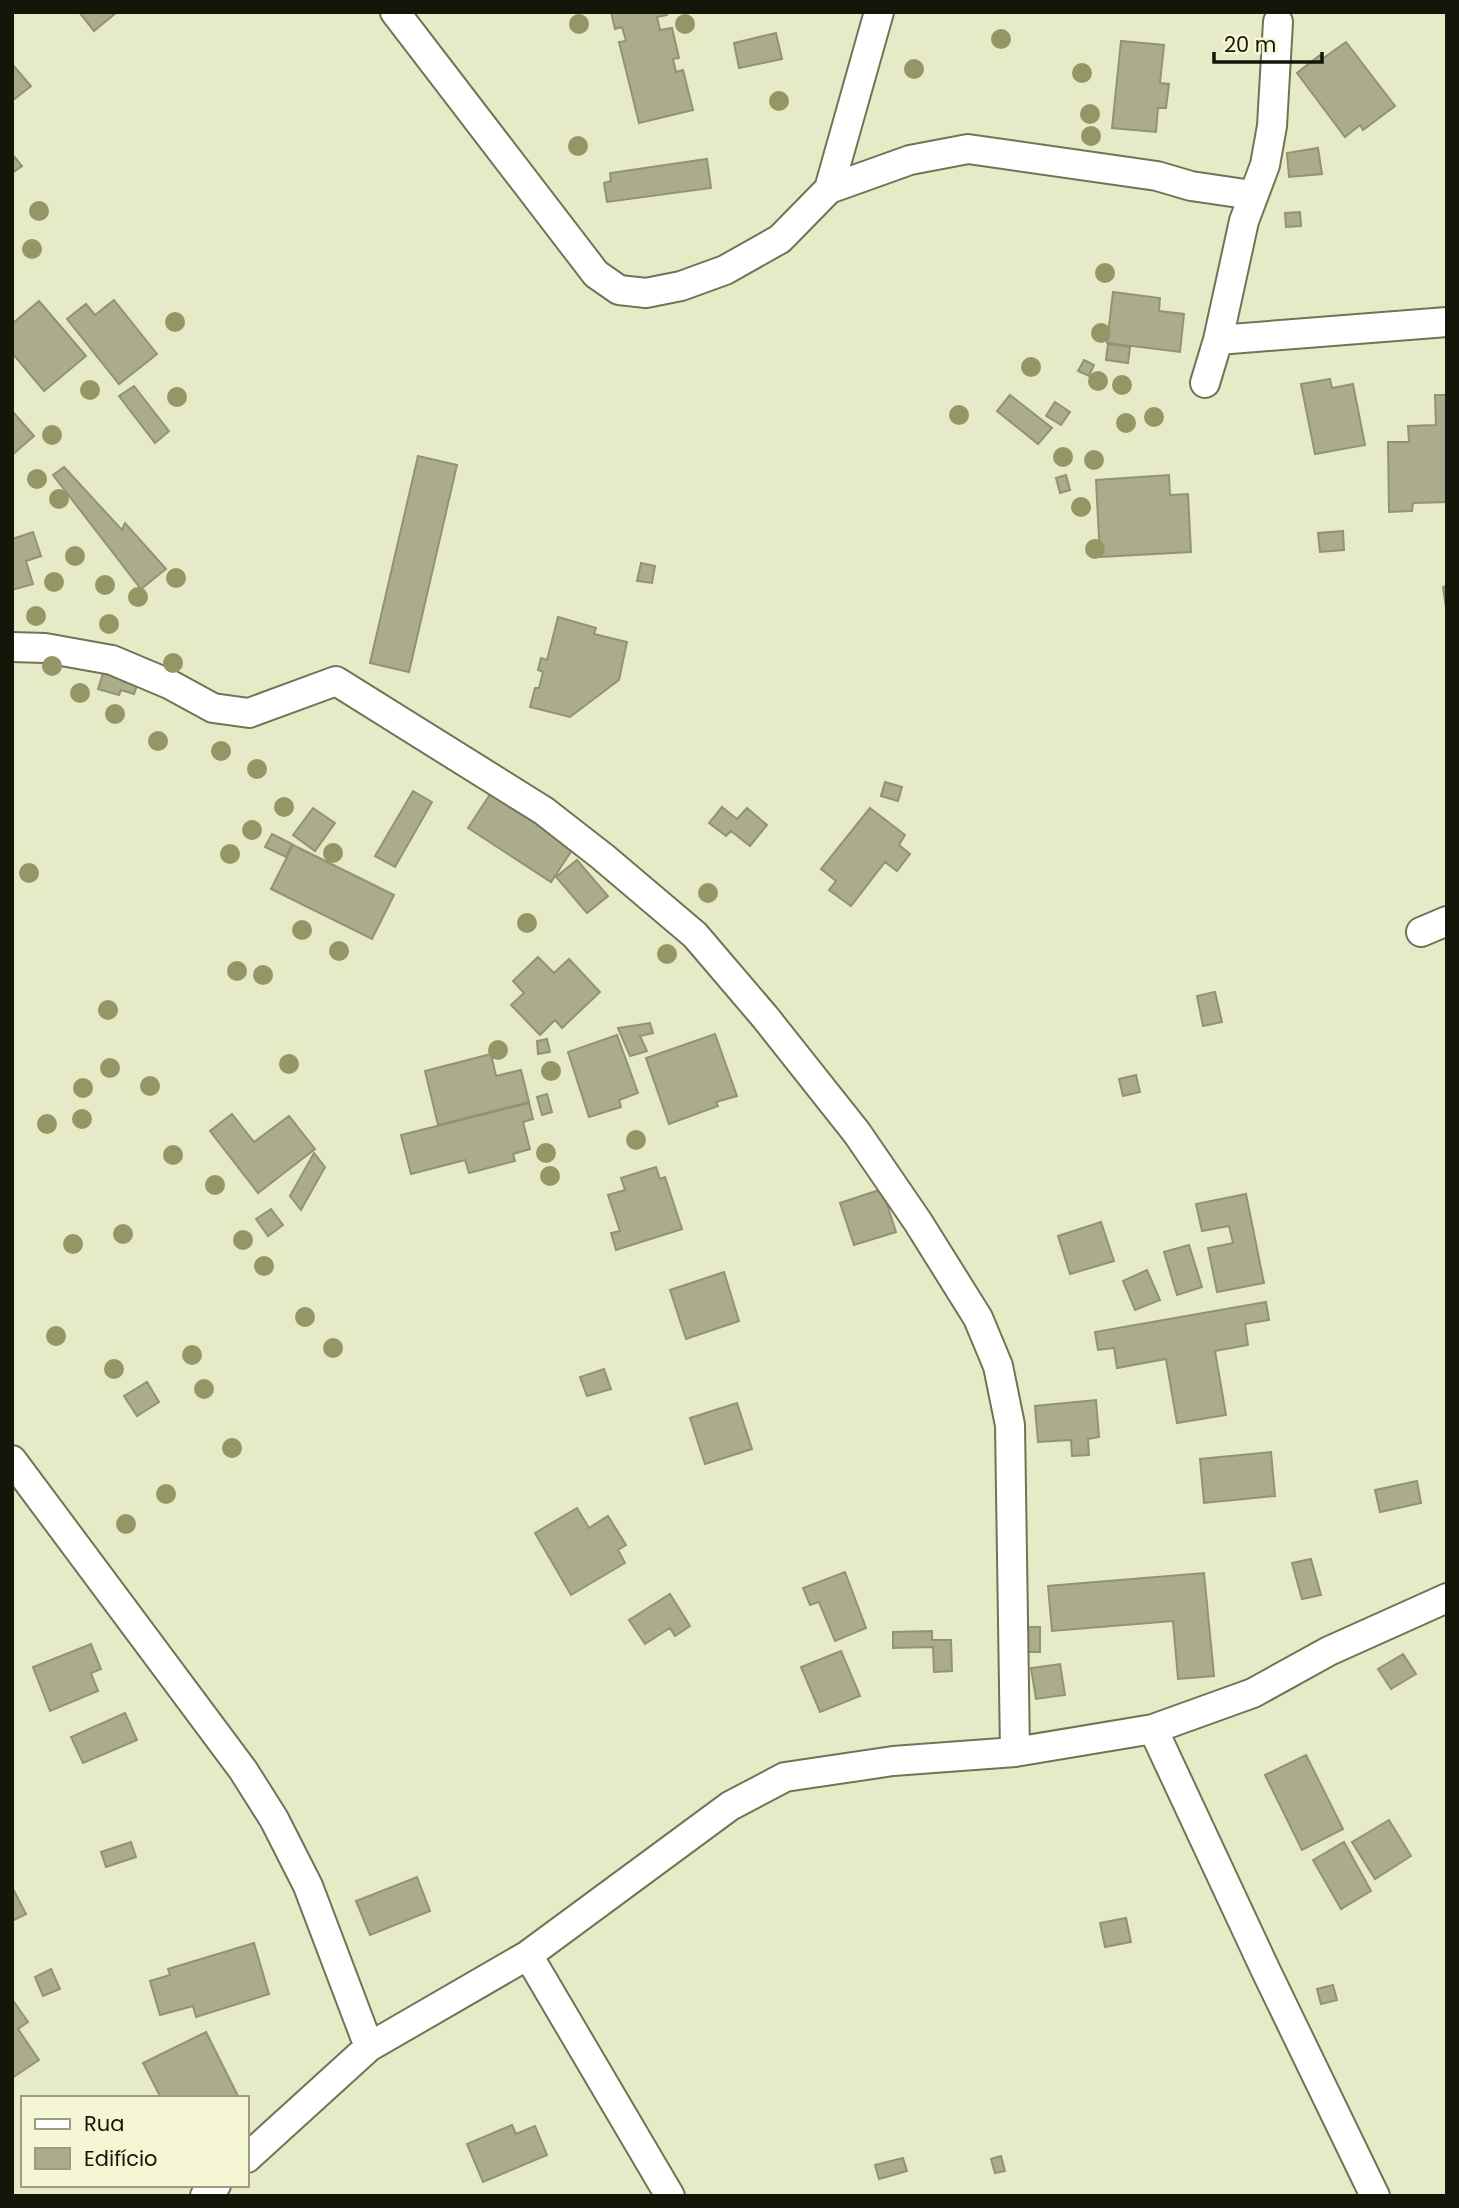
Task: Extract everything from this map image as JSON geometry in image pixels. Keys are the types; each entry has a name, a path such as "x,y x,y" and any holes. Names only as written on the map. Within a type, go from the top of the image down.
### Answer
{"street":[{"path":"395,12 596,274 619,290 646,293 681,286 725,270 780,239 829,189 909,160 968,149 1157,176 1191,186 1252,195"},
{"path":"829,189 879,12"},
{"path":"1205,383 1218,340 1244,221 1265,165 1272,126 1278,22"},
{"path":"1218,340 1447,321"},
{"path":"12,647 45,648 112,660 169,684 213,708 249,713 336,681 544,811 695,935 765,1017 857,1133 918,1222 978,1318 998,1366 1010,1425 1015,1752"},
{"path":"1421,932 1447,921"},
{"path":"12,1460 243,1770 274,1819 308,1886 369,2047"},
{"path":"248,2157 369,2047 528,1955 730,1806 785,1777 893,1761 1015,1752 1153,1729 1253,1693 1329,1651 1447,1598"},
{"path":"1153,1729 1375,2196"},
{"path":"528,1955 670,2196"}],"building":[{"path":"79,12 117,12 94,31"},
{"path":"611,12 666,12 667,15 657,17 660,30 672,28 679,58 673,59 676,72 683,70 693,110 639,123 619,42 626,41 622,27 615,29"},
{"path":"776,33 782,59 739,68 734,43"},
{"path":"1121,41 1164,45 1160,83 1169,84 1166,108 1158,108 1156,132 1112,128"},
{"path":"1346,42 1395,106 1363,130 1360,125 1345,137 1297,73 1320,55 1322,59"},
{"path":"12,64 31,86 12,101"},
{"path":"1318,148 1322,174 1289,177 1287,153"},
{"path":"12,154 22,166 12,173"},
{"path":"707,159 711,188 607,202 604,183 611,181 610,173"},
{"path":"1300,212 1301,226 1286,227 1285,213"},
{"path":"1113,292 1160,298 1159,311 1184,314 1180,352 1107,343"},
{"path":"114,300 157,354 119,384 67,319 86,304 95,315"},
{"path":"39,301 86,356 44,391 12,353 12,324"},
{"path":"1108,344 1130,347 1128,363 1106,360"},
{"path":"1084,360 1094,365 1089,376 1078,371"},
{"path":"1330,379 1332,388 1353,384 1365,445 1315,454 1301,384"},
{"path":"134,386 169,431 155,443 119,396"},
{"path":"1010,395 1052,428 1038,444 997,411"},
{"path":"1435,395 1447,395 1447,502 1413,503 1412,511 1389,512 1388,442 1409,442 1408,426 1436,425"},
{"path":"1055,402 1070,412 1061,425 1046,416"},
{"path":"12,411 34,436 12,455"},
{"path":"418,456 457,465 409,672 370,663"},
{"path":"64,467 122,530 125,523 166,569 141,589 53,475"},
{"path":"1066,475 1070,490 1060,493 1056,478"},
{"path":"1169,475 1170,495 1188,494 1191,552 1100,557 1096,480"},
{"path":"1343,531 1344,550 1320,552 1318,533"},
{"path":"33,532 41,556 26,561 33,584 12,590 12,539"},
{"path":"641,563 655,566 652,583 637,581"},
{"path":"1447,586 1447,607 1446,607 1443,587"},
{"path":"558,617 596,628 594,634 627,642 619,680 570,717 530,707 543,672 538,670 541,658 547,660"},
{"path":"104,670 139,680 134,694 121,690 119,695 98,689"},
{"path":"885,782 902,787 898,801 881,796"},
{"path":"413,791 432,802 395,867 375,856"},
{"path":"491,793 574,847 551,882 468,828"},
{"path":"722,807 737,819 747,808 767,825 750,846 731,831 726,836 709,823"},
{"path":"313,808 335,823 315,851 293,835"},
{"path":"870,808 905,835 899,845 910,854 897,871 885,862 851,906 829,890 836,881 821,869"},
{"path":"272,834 292,844 286,857 265,847"},
{"path":"293,845 394,895 372,939 271,889"},
{"path":"577,860 608,896 587,913 556,877"},
{"path":"538,957 554,973 569,959 600,992 562,1028 555,1020 540,1035 511,1005 524,993 513,981"},
{"path":"1215,992 1222,1022 1203,1026 1197,996"},
{"path":"650,1023 653,1033 640,1036 647,1051 630,1056 618,1028"},
{"path":"715,1034 737,1096 716,1102 718,1106 669,1124 646,1058"},
{"path":"617,1035 638,1093 619,1100 621,1107 589,1117 568,1052"},
{"path":"547,1039 550,1052 538,1054 537,1041"},
{"path":"491,1054 496,1076 521,1070 529,1102 438,1125 425,1071"},
{"path":"1136,1075 1140,1092 1123,1096 1119,1079"},
{"path":"547,1094 552,1112 542,1115 537,1097"},
{"path":"529,1103 533,1119 523,1122 530,1149 513,1154 515,1161 469,1173 465,1160 411,1174 401,1135"},
{"path":"232,1114 254,1142 289,1116 315,1149 258,1193 210,1131"},
{"path":"314,1153 325,1167 301,1210 290,1196"},
{"path":"656,1167 660,1179 665,1177 682,1229 616,1250 611,1233 620,1231 608,1195 625,1190 621,1178"},
{"path":"882,1189 896,1232 854,1245 840,1203"},
{"path":"1246,1194 1264,1283 1217,1292 1208,1248 1233,1243 1229,1226 1202,1231 1196,1204"},
{"path":"271,1209 283,1225 268,1236 256,1219"},
{"path":"1101,1222 1114,1261 1070,1274 1058,1236"},
{"path":"1189,1245 1202,1287 1177,1295 1164,1252"},
{"path":"1147,1270 1160,1300 1135,1310 1123,1281"},
{"path":"724,1272 739,1321 686,1339 670,1290"},
{"path":"1266,1302 1269,1320 1245,1324 1248,1345 1215,1351 1226,1415 1177,1423 1166,1359 1117,1368 1114,1348 1098,1350 1095,1332"},
{"path":"604,1369 611,1389 587,1396 580,1377"},
{"path":"147,1382 159,1402 137,1416 124,1396"},
{"path":"1096,1400 1099,1437 1088,1439 1089,1455 1072,1456 1071,1440 1038,1442 1035,1406"},
{"path":"737,1403 752,1449 705,1464 690,1418"},
{"path":"1271,1452 1275,1496 1204,1503 1200,1459"},
{"path":"1417,1481 1421,1503 1380,1512 1375,1490"},
{"path":"577,1508 589,1528 608,1516 626,1545 618,1550 625,1563 571,1595 535,1533"},
{"path":"1311,1559 1321,1595 1302,1599 1292,1563"},
{"path":"845,1572 866,1628 835,1641 819,1602 810,1605 803,1588"},
{"path":"1204,1573 1214,1676 1178,1679 1173,1621 1052,1631 1048,1586"},
{"path":"670,1594 690,1626 675,1636 670,1628 645,1644 629,1620"},
{"path":"1021,1627 1040,1627 1040,1652 1022,1652"},
{"path":"932,1631 932,1640 951,1640 952,1671 934,1672 933,1647 893,1648 893,1632"},
{"path":"91,1644 101,1669 91,1673 98,1691 50,1711 33,1667"},
{"path":"841,1651 860,1696 820,1712 801,1667"},
{"path":"1403,1654 1416,1674 1391,1689 1378,1669"},
{"path":"1060,1664 1065,1695 1036,1699 1031,1668"},
{"path":"125,1713 137,1740 83,1763 71,1737"},
{"path":"1306,1755 1343,1829 1302,1850 1265,1775"},
{"path":"1389,1820 1411,1856 1375,1879 1352,1842"},
{"path":"131,1842 136,1857 106,1867 101,1852"},
{"path":"1344,1842 1371,1891 1341,1909 1313,1860"},
{"path":"417,1877 430,1911 370,1935 356,1901"},
{"path":"12,1887 26,1914 12,1921"},
{"path":"1126,1918 1131,1942 1105,1947 1100,1923"},
{"path":"254,1943 269,1994 196,2017 193,2006 160,2015 150,1981 170,1975 168,1969"},
{"path":"51,1969 60,1989 43,1996 35,1977"},
{"path":"1333,1985 1337,2000 1321,2004 1317,1989"},
{"path":"12,1999 28,2022 18,2029 39,2060 12,2078"},
{"path":"206,2032 238,2096 160,2096 143,2063"},
{"path":"512,2125 516,2134 535,2126 547,2155 483,2182 467,2144"},
{"path":"1001,2156 1005,2171 995,2173 991,2159"},
{"path":"903,2158 907,2171 879,2179 875,2165"}]}
